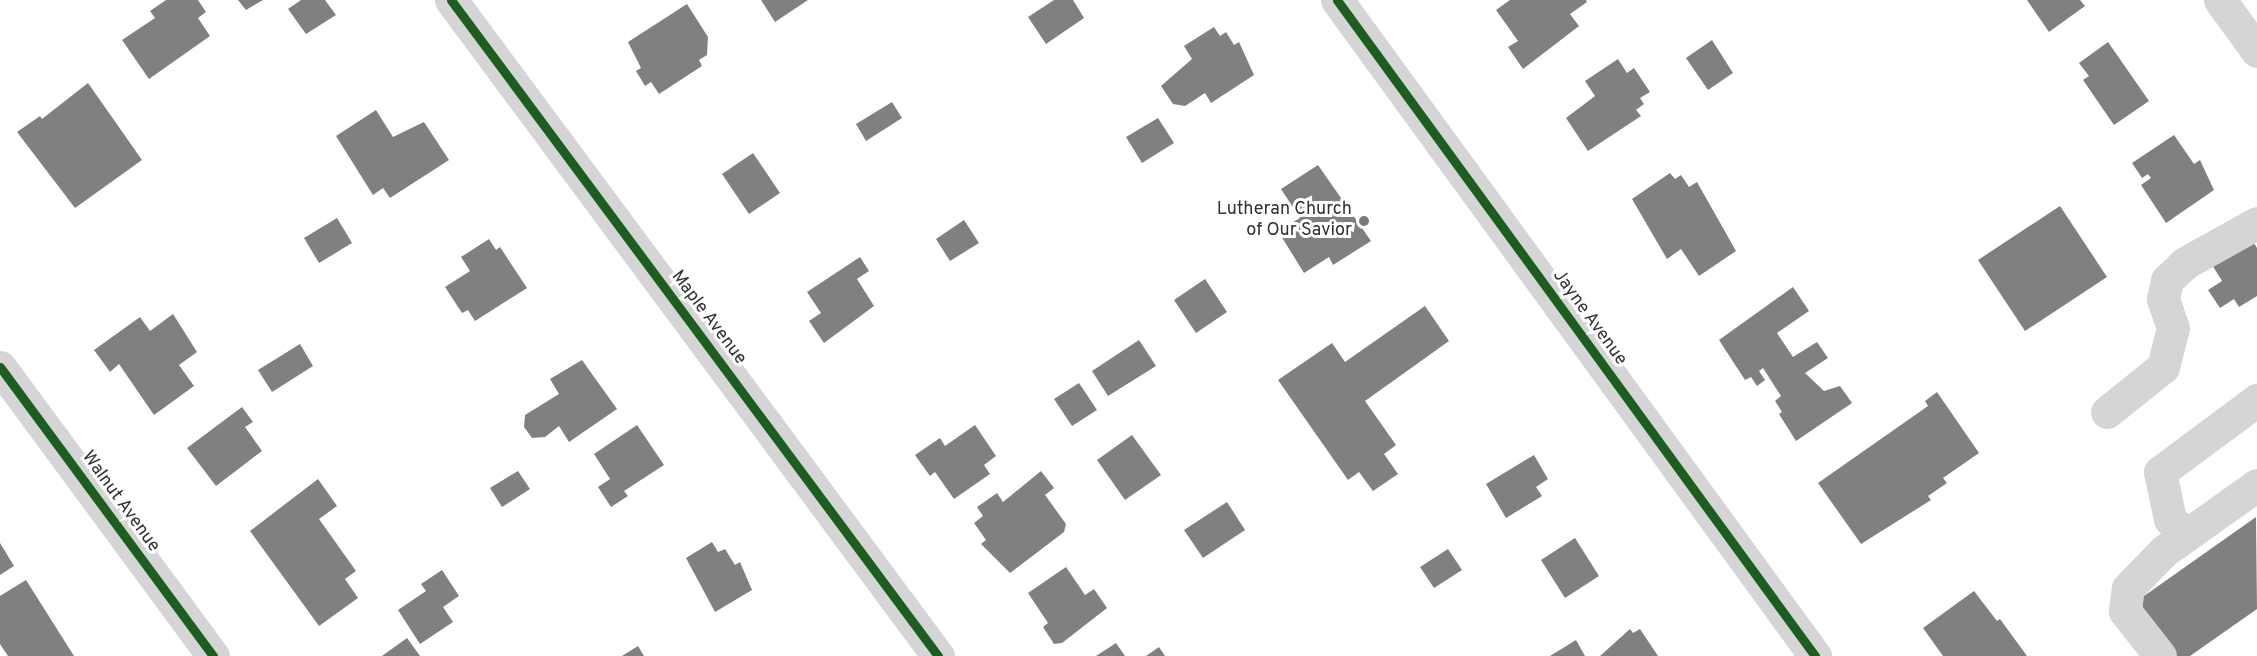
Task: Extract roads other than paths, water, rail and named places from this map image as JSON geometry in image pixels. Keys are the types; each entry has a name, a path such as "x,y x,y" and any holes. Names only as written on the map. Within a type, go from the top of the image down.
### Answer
{"street":[{"name":"Maple Avenue","path":"451,0 938,656"},
{"name":"Jayne Avenue","path":"1337,0 1815,656"},
{"path":"2220,0 2257,51"},
{"path":"2107,412 2163,367 2173,328 2163,299 2167,280 2185,263 2257,223"},
{"name":"Walnut Avenue","path":"0,367 213,656"},
{"path":"2185,535 2170,519 2160,472 2257,400"},
{"path":"2160,656 2125,611 2128,588 2185,535 2257,485"}],"place":[{"name":"Lutheran Church of Our Savior","path":"1364,221"}]}
